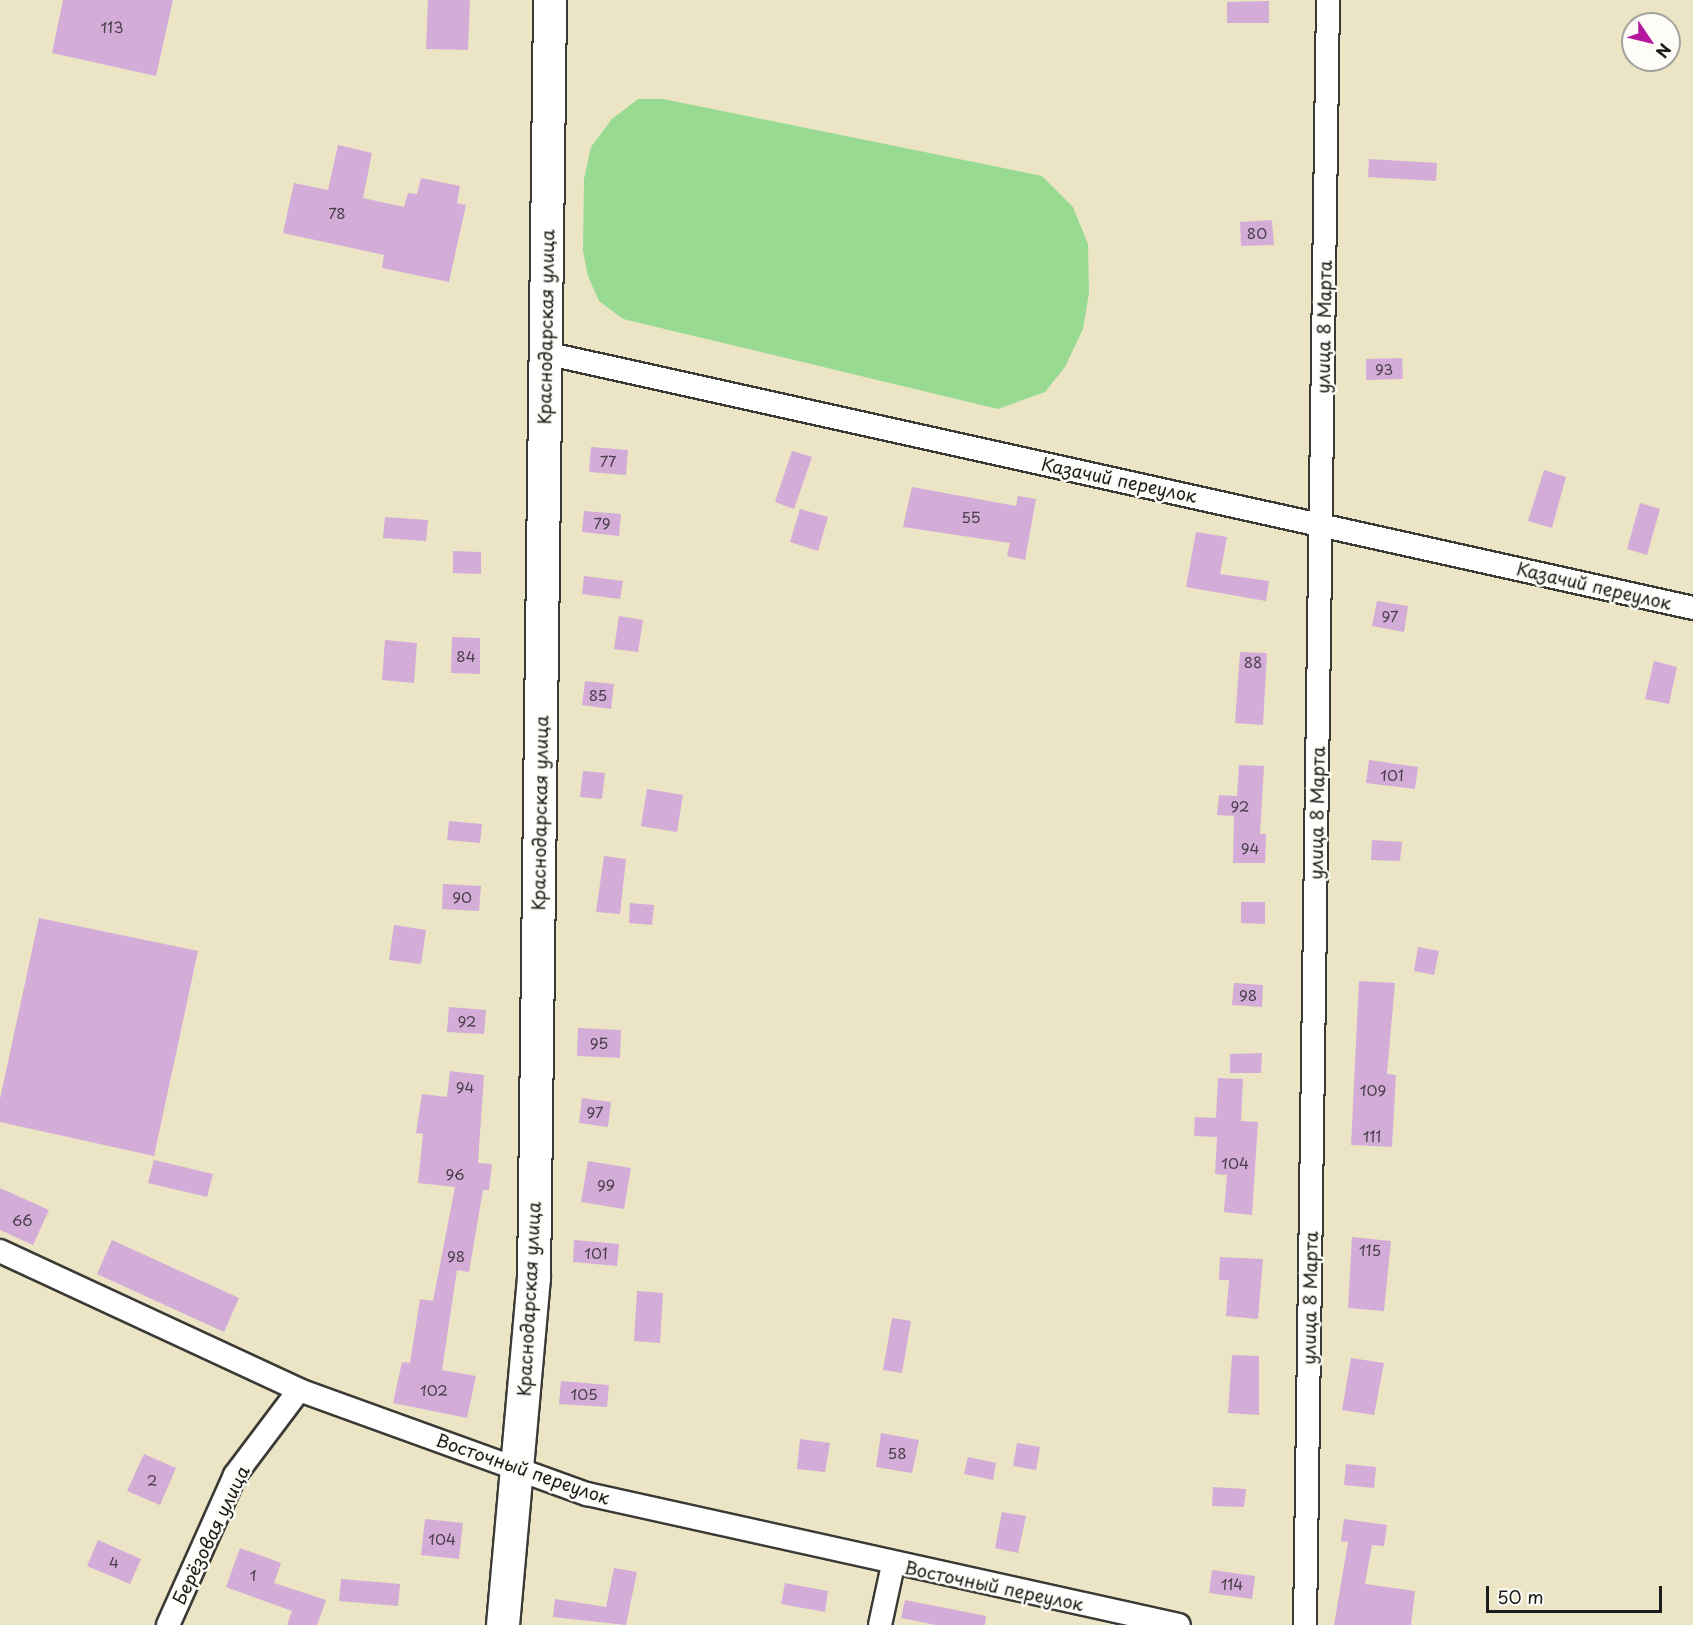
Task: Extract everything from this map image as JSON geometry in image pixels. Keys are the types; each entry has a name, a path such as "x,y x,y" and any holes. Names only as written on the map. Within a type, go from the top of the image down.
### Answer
{"street":[{"name":"Краснодарская улица","path":"503,1625 534,1278 550,0"},
{"name":"улица 8 Марта","path":"1305,1625 1328,0"},
{"name":"Казачий переулок","path":"545,353 1693,608"},
{"name":"Восточный переулок","path":"0,1251 299,1390 587,1494 893,1565 1179,1625"},
{"name":"Берёзовая улица","path":"168,1625 235,1474 299,1390"},
{"path":"880,1625 893,1565"}],"green space":[{"path":"638,99 663,99 1042,176 1073,207 1088,244 1089,293 1083,329 1065,367 1045,392 998,409 623,319 599,301 588,276 583,251 584,179 591,147 612,119"}],"building":[{"path":"63,0 173,0 156,76 52,53"},
{"path":"428,0 470,0 468,50 426,49"},
{"path":"1269,1 1269,23 1227,23 1227,2"},
{"path":"338,145 372,153 363,198 404,207 408,193 417,194 421,178 460,186 457,203 466,205 449,282 382,268 384,255 283,233 294,183 328,190"},
{"path":"1369,159 1437,163 1436,181 1368,177"},
{"path":"1272,220 1274,245 1241,246 1240,222"},
{"path":"1402,358 1403,379 1366,380 1366,359"},
{"path":"591,447 628,450 626,475 589,472"},
{"path":"792,451 812,457 794,509 775,502"},
{"path":"1544,470 1566,477 1552,528 1528,521"},
{"path":"912,487 1016,506 1018,496 1036,499 1025,560 1007,556 1010,543 903,527"},
{"path":"1640,503 1660,509 1647,555 1627,549"},
{"path":"800,509 828,517 818,551 790,542"},
{"path":"584,511 621,514 619,536 582,532"},
{"path":"385,517 428,520 426,541 383,538"},
{"path":"1196,532 1227,537 1220,574 1269,581 1266,601 1186,587"},
{"path":"453,551 481,552 481,574 453,573"},
{"path":"584,576 623,581 620,599 582,594"},
{"path":"1377,601 1408,606 1404,632 1372,626"},
{"path":"619,616 643,620 638,652 614,649"},
{"path":"452,637 480,638 480,674 451,673"},
{"path":"385,640 417,643 414,683 382,680"},
{"path":"1240,652 1267,653 1263,725 1235,723"},
{"path":"1654,661 1677,667 1669,704 1645,699"},
{"path":"585,681 614,684 611,709 582,705"},
{"path":"1369,760 1418,767 1415,789 1366,783"},
{"path":"1239,765 1264,766 1260,834 1266,834 1265,863 1233,863 1234,816 1217,815 1219,795 1237,796"},
{"path":"583,771 605,773 602,799 580,797"},
{"path":"647,789 683,795 677,832 641,826"},
{"path":"449,821 482,824 480,843 447,840"},
{"path":"1372,840 1402,842 1400,861 1371,860"},
{"path":"604,856 626,859 620,914 596,912"},
{"path":"443,884 481,886 479,911 442,909"},
{"path":"1241,902 1265,902 1265,924 1241,923"},
{"path":"630,903 654,905 652,925 629,923"},
{"path":"39,918 198,951 154,1156 0,1122 0,1099"},
{"path":"394,925 426,930 421,964 389,960"},
{"path":"1418,947 1439,951 1434,975 1414,971"},
{"path":"1359,981 1395,983 1387,1074 1396,1075 1392,1147 1351,1145"},
{"path":"1234,983 1263,985 1262,1007 1232,1005"},
{"path":"449,1007 486,1010 484,1034 447,1032"},
{"path":"578,1028 621,1030 620,1058 577,1056"},
{"path":"1262,1053 1261,1073 1230,1073 1230,1054"},
{"path":"450,1071 484,1075 478,1163 492,1164 489,1190 483,1190 469,1272 457,1270 442,1370 476,1376 467,1418 393,1403 402,1362 410,1363 420,1299 433,1301 455,1187 418,1183 423,1134 416,1133 422,1094 447,1097"},
{"path":"1218,1078 1243,1079 1241,1121 1258,1122 1252,1215 1224,1212 1227,1175 1215,1174 1217,1137 1194,1136 1195,1117 1216,1118"},
{"path":"582,1098 611,1102 608,1127 579,1123"},
{"path":"154,1160 213,1174 207,1197 148,1183"},
{"path":"588,1161 631,1168 624,1209 581,1202"},
{"path":"0,1188 49,1210 33,1245 0,1230"},
{"path":"1352,1237 1391,1241 1384,1311 1348,1308"},
{"path":"112,1240 239,1298 224,1332 97,1274"},
{"path":"574,1240 619,1244 617,1266 573,1262"},
{"path":"1220,1257 1263,1259 1258,1319 1226,1316 1229,1280 1219,1280"},
{"path":"637,1291 663,1293 660,1343 634,1341"},
{"path":"892,1318 911,1321 902,1373 883,1370"},
{"path":"1232,1355 1259,1356 1259,1415 1228,1413"},
{"path":"1351,1358 1384,1363 1374,1415 1342,1410"},
{"path":"561,1381 609,1385 607,1407 559,1404"},
{"path":"881,1433 919,1440 912,1473 876,1467"},
{"path":"800,1439 830,1443 825,1472 797,1469"},
{"path":"1017,1443 1040,1447 1036,1470 1013,1466"},
{"path":"144,1454 176,1468 160,1505 127,1491"},
{"path":"968,1457 996,1463 993,1480 964,1474"},
{"path":"1346,1464 1376,1467 1374,1488 1344,1485"},
{"path":"1213,1487 1246,1489 1244,1507 1212,1506"},
{"path":"1002,1512 1026,1516 1018,1553 995,1548"},
{"path":"425,1519 463,1523 459,1559 421,1555"},
{"path":"1344,1519 1387,1525 1384,1546 1372,1545 1365,1584 1415,1591 1411,1625 1334,1625 1348,1542 1341,1541"},
{"path":"98,1540 141,1559 130,1584 87,1566"},
{"path":"240,1548 281,1563 274,1583 326,1600 317,1625 287,1625 292,1611 226,1587"},
{"path":"614,1568 637,1572 626,1625 553,1617 555,1599 606,1607"},
{"path":"1212,1570 1255,1576 1252,1599 1209,1593"},
{"path":"341,1579 400,1584 398,1606 339,1601"},
{"path":"785,1583 828,1591 825,1612 781,1604"},
{"path":"905,1600 986,1616 985,1625 936,1625 901,1618"}]}
